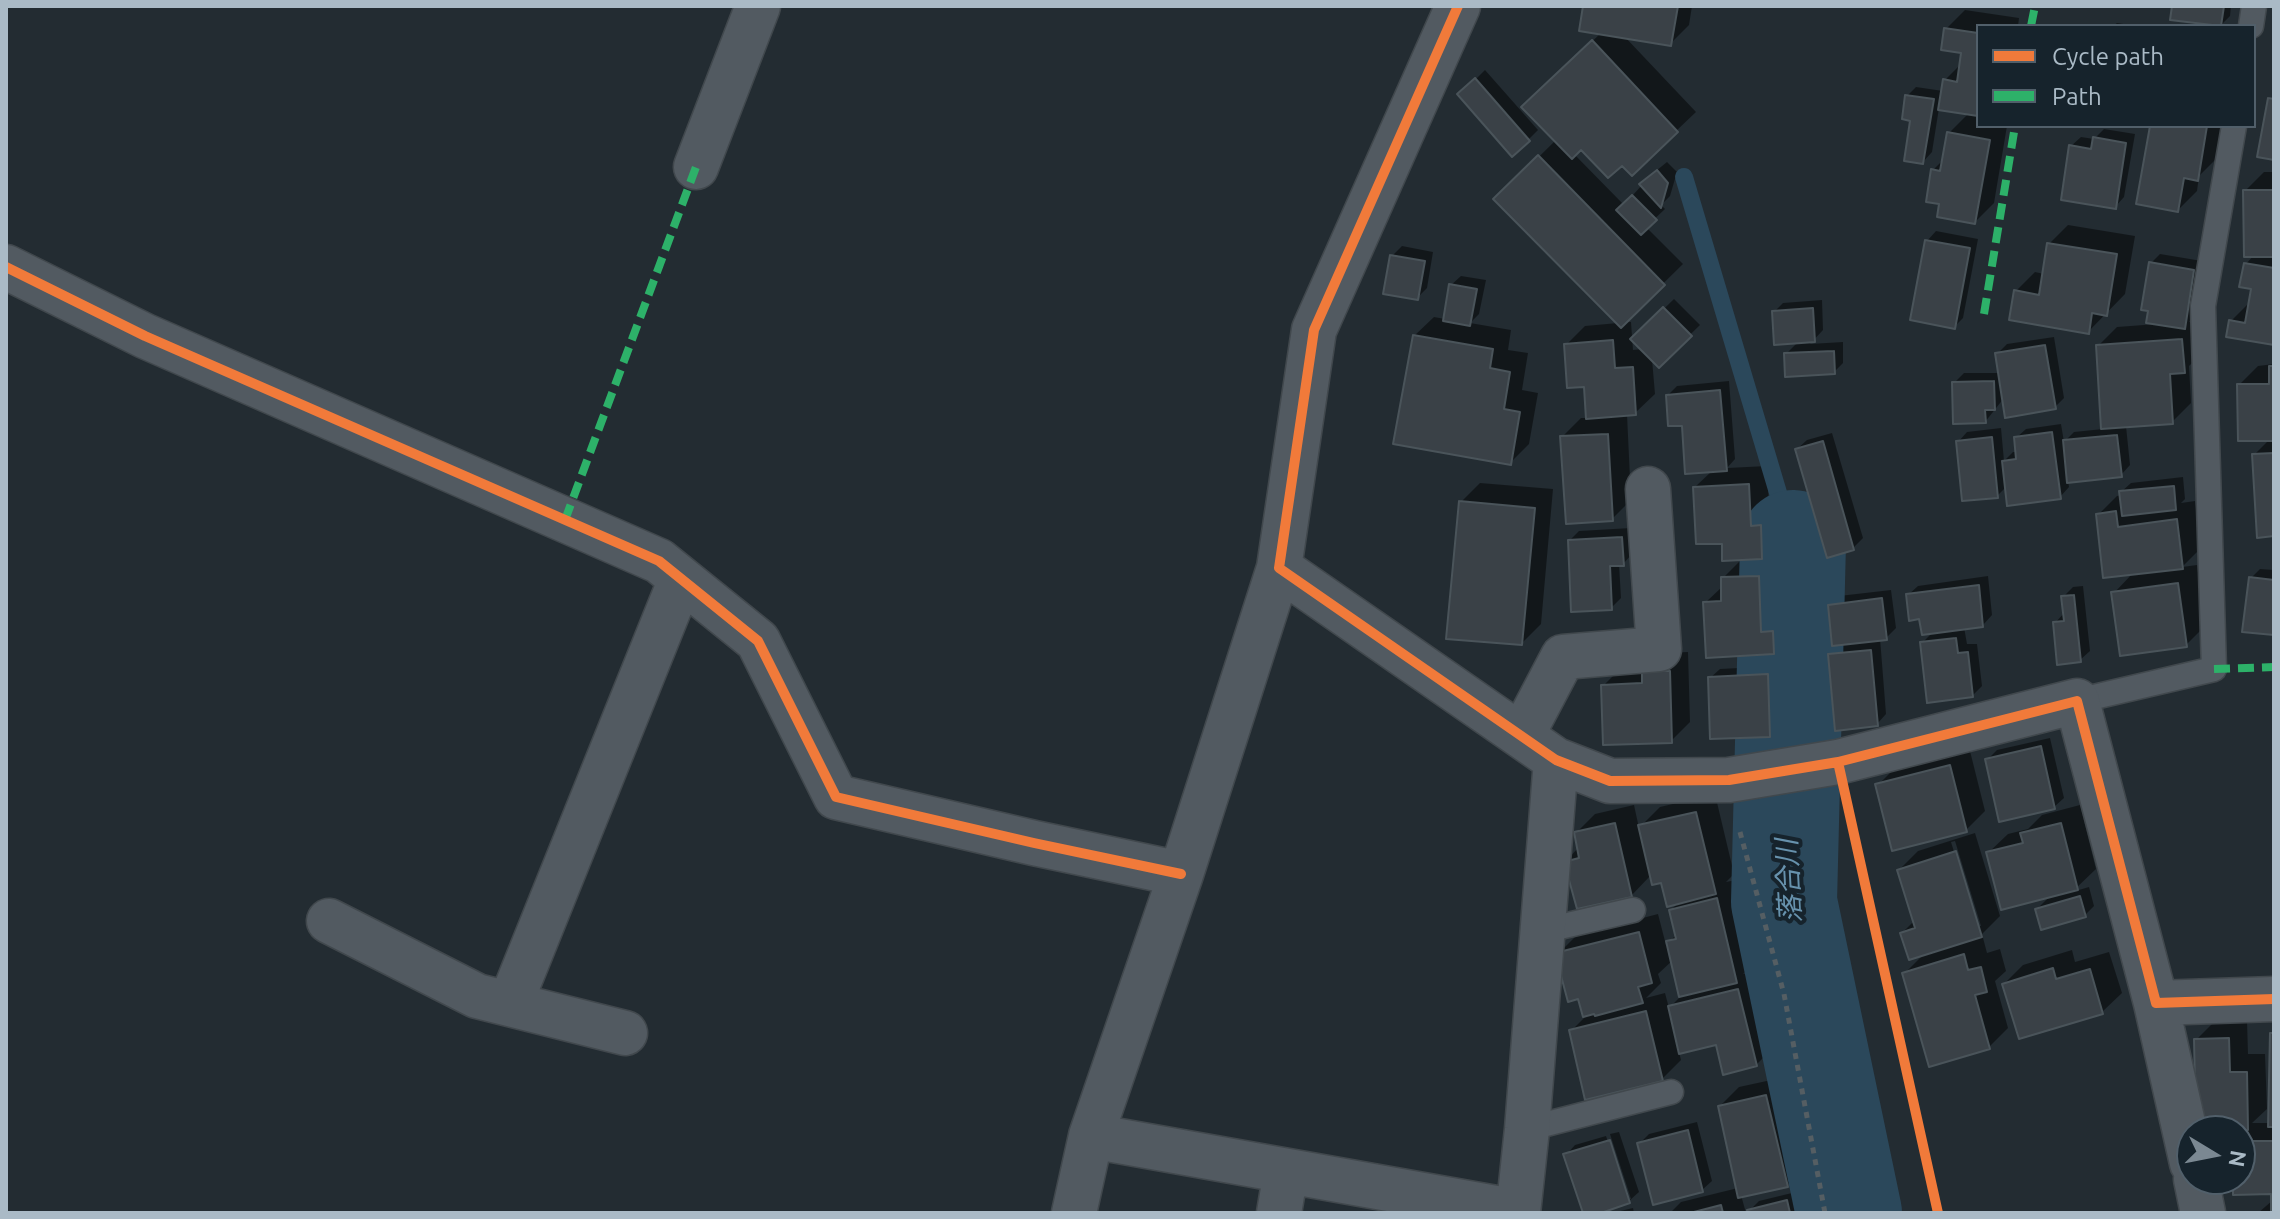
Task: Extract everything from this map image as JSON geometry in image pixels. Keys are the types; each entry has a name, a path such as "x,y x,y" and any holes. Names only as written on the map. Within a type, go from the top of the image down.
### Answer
{"street":[{"path":"696,167 758,6"},
{"path":"1074,1213 1091,1136 1181,874 1279,568 1314,330 1458,6"},
{"path":"6,267 145,336 659,561 758,641 836,797 1181,874"},
{"path":"1091,1136 1518,1212 1542,931 1539,747 1563,657 1659,649 1648,489"},
{"path":"1279,568 1539,747 1610,781 1729,780 1838,762 2077,701 2156,1003 2181,1115"},
{"path":"510,1004 681,579"},
{"path":"329,921 477,996 625,1033"},
{"path":"2156,1003 2274,999"},
{"path":"1279,1213 1286,1171"}],"lane":[{"path":"2077,701 2214,669 2203,306 2234,128"},
{"path":"1542,931 1633,910"},
{"path":"1527,1129 1671,1092"}],"path":[{"path":"1838,762 1938,1213"},
{"path":"1729,780 1784,994 1825,1213"}],"building":[{"path":"1583,6 1678,6 1671,46 1579,31"},
{"path":"2172,6 2224,6 2221,24 2170,20"},
{"path":"1944,28 1976,33 1976,116 1938,110 1943,79 1957,82 1961,53 1941,50"},
{"path":"1592,40 1678,132 1632,176 1622,166 1608,178 1581,150 1572,159 1521,107"},
{"path":"1475,78 1530,141 1512,157 1457,94"},
{"path":"1905,95 1934,99 1923,164 1904,161 1910,121 1902,119"},
{"path":"2268,98 2274,99 2274,160 2257,157"},
{"path":"2150,128 2207,128 2198,181 2184,178 2178,212 2136,204"},
{"path":"1947,132 1990,140 1975,224 1937,217 1939,204 1926,202 1931,169 1940,171"},
{"path":"2093,137 2126,143 2116,209 2061,200 2069,145 2091,149"},
{"path":"1538,155 1665,285 1621,328 1493,199"},
{"path":"1657,170 1668,183 1661,208 1639,184"},
{"path":"2243,190 2274,190 2274,257 2244,257"},
{"path":"1632,195 1657,220 1641,235 1616,210"},
{"path":"1925,240 1970,248 1955,329 1910,320"},
{"path":"2047,243 2117,254 2107,316 2092,313 2089,334 2009,320 2014,290 2039,295"},
{"path":"1390,255 1425,261 1418,300 1383,294"},
{"path":"2149,262 2194,270 2185,329 2146,323 2148,311 2141,310"},
{"path":"2244,263 2274,268 2274,345 2226,337 2229,320 2245,323 2251,289 2239,287"},
{"path":"1449,284 1477,289 1470,326 1443,321"},
{"path":"1663,307 1692,336 1659,368 1630,339"},
{"path":"1813,308 1815,342 1774,345 1772,311"},
{"path":"1413,335 1493,349 1490,368 1510,372 1504,409 1520,412 1511,465 1393,444"},
{"path":"2182,339 2185,373 2170,374 2173,424 2101,429 2096,345"},
{"path":"1613,340 1615,368 1633,367 1636,415 1586,419 1584,387 1567,388 1564,344"},
{"path":"2045,345 2056,409 2005,418 1995,353"},
{"path":"1834,351 1835,374 1785,377 1784,353"},
{"path":"2269,366 2274,366 2274,441 2238,441 2237,384 2269,384"},
{"path":"1994,381 1995,410 1985,410 1986,423 1953,424 1952,382"},
{"path":"1720,390 1727,471 1685,474 1682,426 1668,426 1666,395"},
{"path":"2052,432 2061,499 2007,506 2002,461 2016,459 2014,437"},
{"path":"1608,434 1613,521 1566,524 1560,436"},
{"path":"2117,435 2122,477 2067,483 2063,440"},
{"path":"1992,437 1998,498 1962,501 1956,441"},
{"path":"1823,441 1854,550 1827,558 1795,449"},
{"path":"2274,453 2274,536 2257,538 2252,454"},
{"path":"1749,484 1751,526 1761,525 1762,559 1722,561 1722,544 1696,544 1693,487"},
{"path":"2174,486 2176,510 2122,516 2119,491"},
{"path":"1459,501 1535,508 1522,645 1446,639"},
{"path":"2116,511 2118,527 2177,519 2183,569 2103,578 2096,514"},
{"path":"1622,537 1624,566 1610,566 1612,610 1571,612 1568,540"},
{"path":"1759,576 1761,632 1773,631 1774,654 1706,658 1703,602 1721,601 1721,577"},
{"path":"2249,577 2274,580 2274,635 2242,632"},
{"path":"2178,583 2187,647 2120,656 2111,592"},
{"path":"1979,585 1983,627 1922,635 1919,619 1909,621 1906,594"},
{"path":"2074,595 2081,662 2057,665 2053,622 2064,621 2061,596"},
{"path":"1882,598 1887,640 1832,646 1828,605"},
{"path":"1956,638 1958,653 1968,652 1973,697 1927,703 1920,642"},
{"path":"1871,650 1878,726 1835,731 1828,654"},
{"path":"1642,671 1670,671 1672,743 1603,745 1601,685 1642,683"},
{"path":"1768,674 1770,737 1710,739 1708,677"},
{"path":"2041,746 2055,809 1999,822 1985,759"},
{"path":"1950,765 1967,832 1892,851 1875,784"},
{"path":"1696,812 1716,894 1667,907 1661,883 1652,885 1638,825"},
{"path":"1615,823 1632,897 1577,909 1569,880 1564,881 1560,863 1579,858 1574,832"},
{"path":"2061,823 2078,890 2001,910 1986,852 2023,843 2020,833"},
{"path":"1956,851 1982,937 1909,960 1900,933 1915,928 1897,870"},
{"path":"2080,896 2086,917 2041,930 2035,909"},
{"path":"1717,898 1737,983 1679,997 1666,941 1676,939 1669,910"},
{"path":"1639,932 1652,983 1638,987 1643,1003 1583,1017 1578,999 1568,1002 1555,953"},
{"path":"1964,954 1968,970 1981,967 1987,992 1975,995 1990,1049 1929,1067 1902,973"},
{"path":"2053,968 2056,979 2090,969 2103,1014 2019,1039 2002,984"},
{"path":"1738,989 1757,1066 1723,1075 1716,1045 1679,1054 1668,1006"},
{"path":"1646,1011 1663,1081 1585,1100 1569,1030"},
{"path":"2270,1033 2274,1033 2274,1127 2268,1127"},
{"path":"2229,1038 2230,1072 2247,1072 2248,1115 2196,1115 2194,1039"},
{"path":"1766,1095 1788,1187 1738,1198 1718,1106"},
{"path":"1688,1130 1703,1192 1653,1205 1637,1143"},
{"path":"1610,1140 1630,1203 1601,1213 1583,1213 1563,1154"},
{"path":"2256,1141 2274,1141 2274,1211 2271,1211 2271,1194 2256,1194"},
{"path":"1787,1200 1790,1213 1748,1213 1747,1210"},
{"path":"1721,1205 1723,1213 1690,1213"}],"waterway":[{"path":"1684,177 1793,543"},
{"name":"落合川","path":"1793,543 1784,902 1849,1213"}],"marked path":[{"path":"2031,24 2035,6"},
{"path":"1984,314 2015,128"},
{"path":"565,520 696,167"},
{"path":"2214,669 2274,667"}],"cycle path":[{"path":"1458,6 1314,330 1279,568 1556,760 1610,781 1729,780 1838,762 2077,701 2156,1003 2274,999"},
{"path":"6,267 145,336 659,561 758,641 836,797 1181,874"},
{"path":"1838,762 1938,1213"}]}
